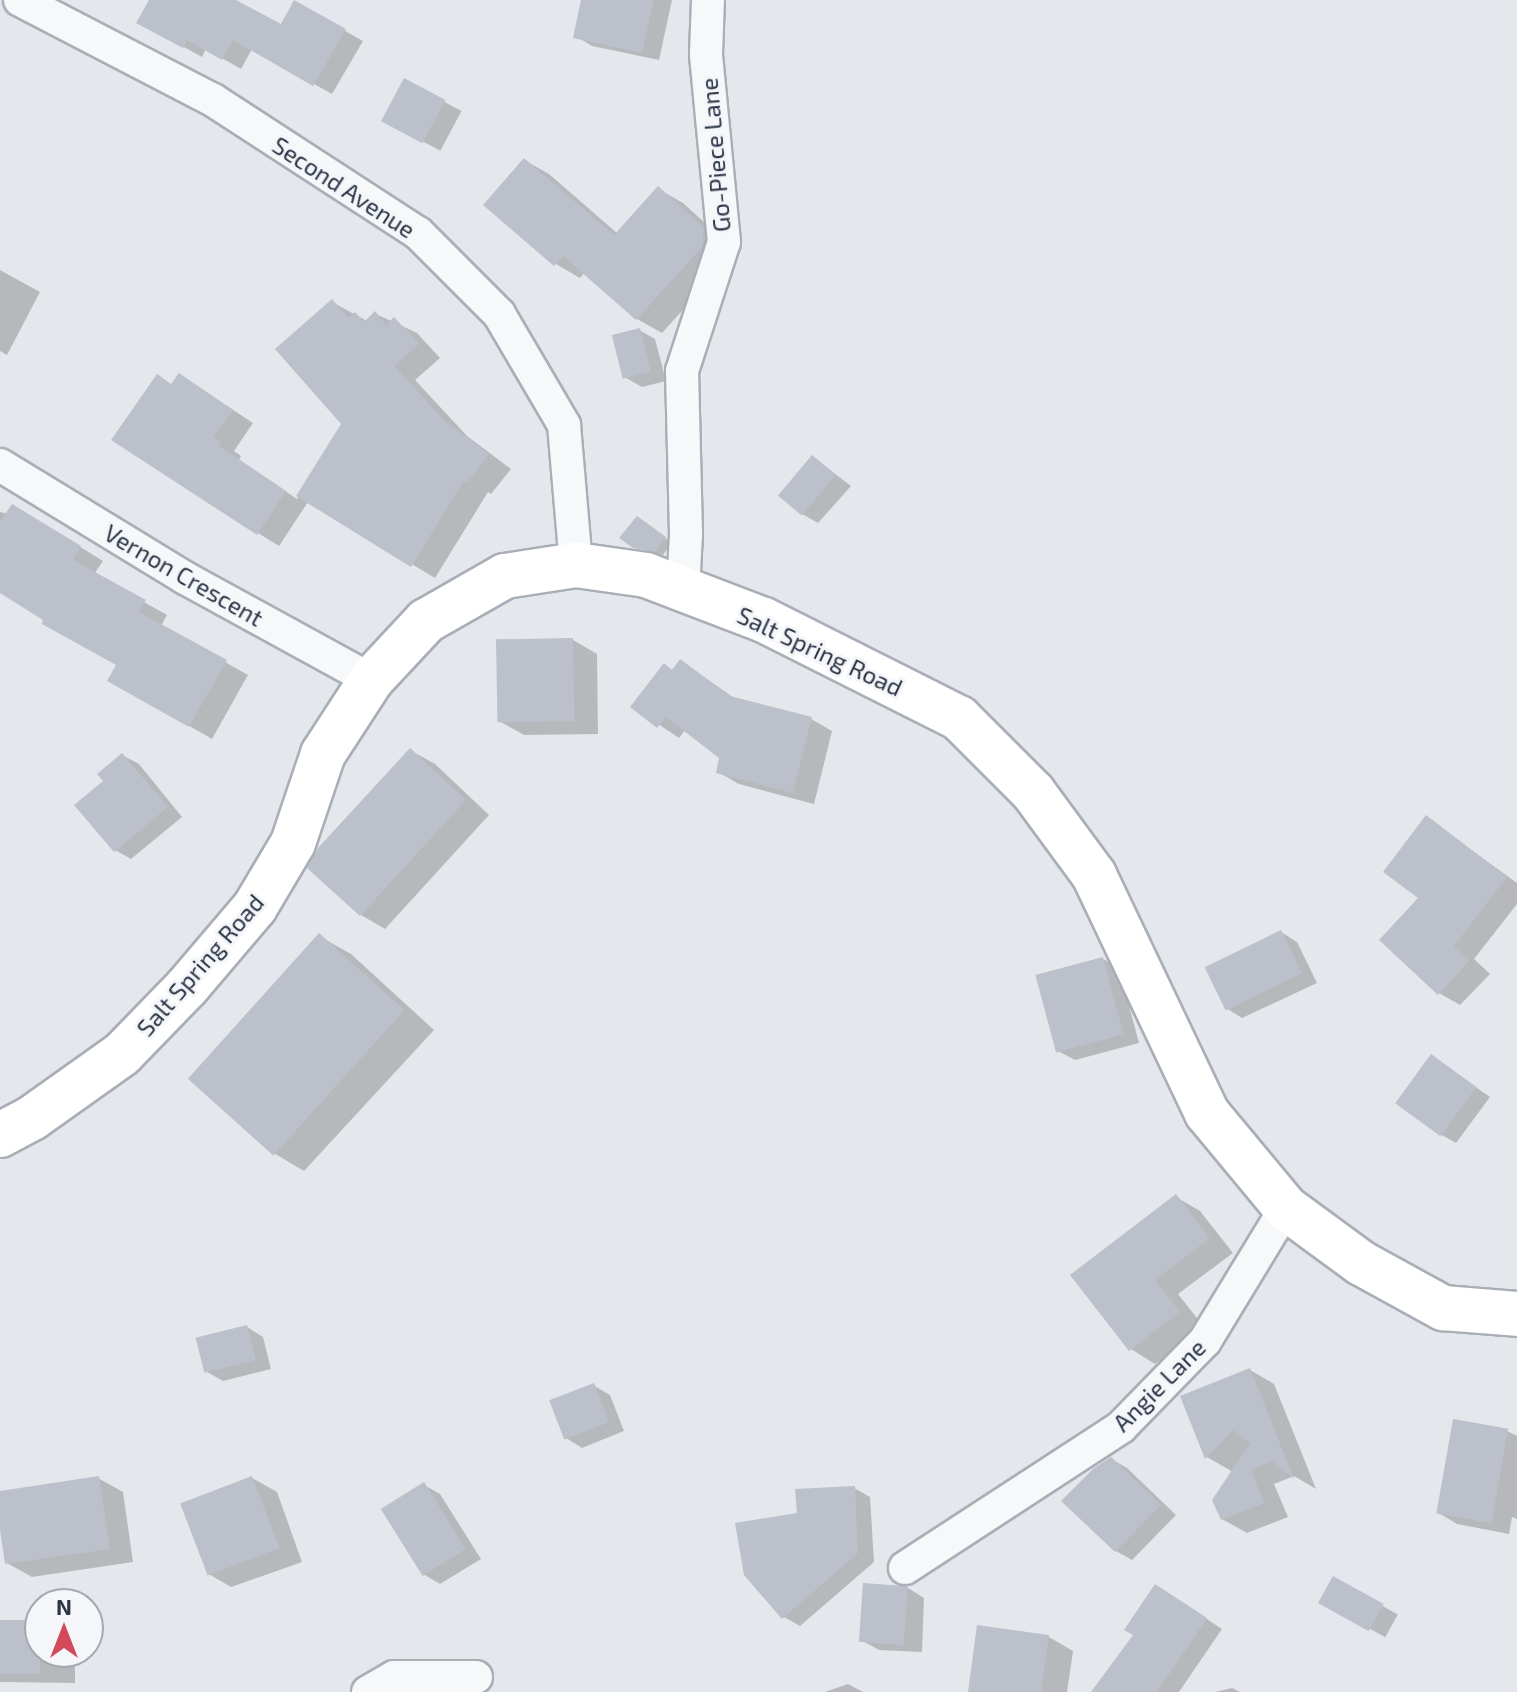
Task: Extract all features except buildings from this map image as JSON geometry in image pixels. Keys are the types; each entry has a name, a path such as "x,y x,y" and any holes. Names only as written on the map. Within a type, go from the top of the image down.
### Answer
{"street":[{"name":"Second Avenue","path":"20,0 213,100 418,233 499,314 564,425 576,565"},
{"name":"Go-Piece Lane","path":"683,591 686,534 682,371 724,242 706,54 708,0"},
{"name":"Vernon Crescent","path":"0,465 185,578 371,680"},
{"name":"Salt Spring Road","path":"0,1135 32,1118 122,1054 187,987 255,907 293,843 323,754 371,680 426,621 505,576 576,565 646,575 764,620 959,718 1033,792 1094,875 1207,1113 1286,1208 1361,1263 1443,1308 1517,1314"},
{"name":"Angie Lane","path":"905,1568 1121,1427 1205,1341 1286,1208"},
{"path":"368,1692 394,1677 476,1677"}]}
